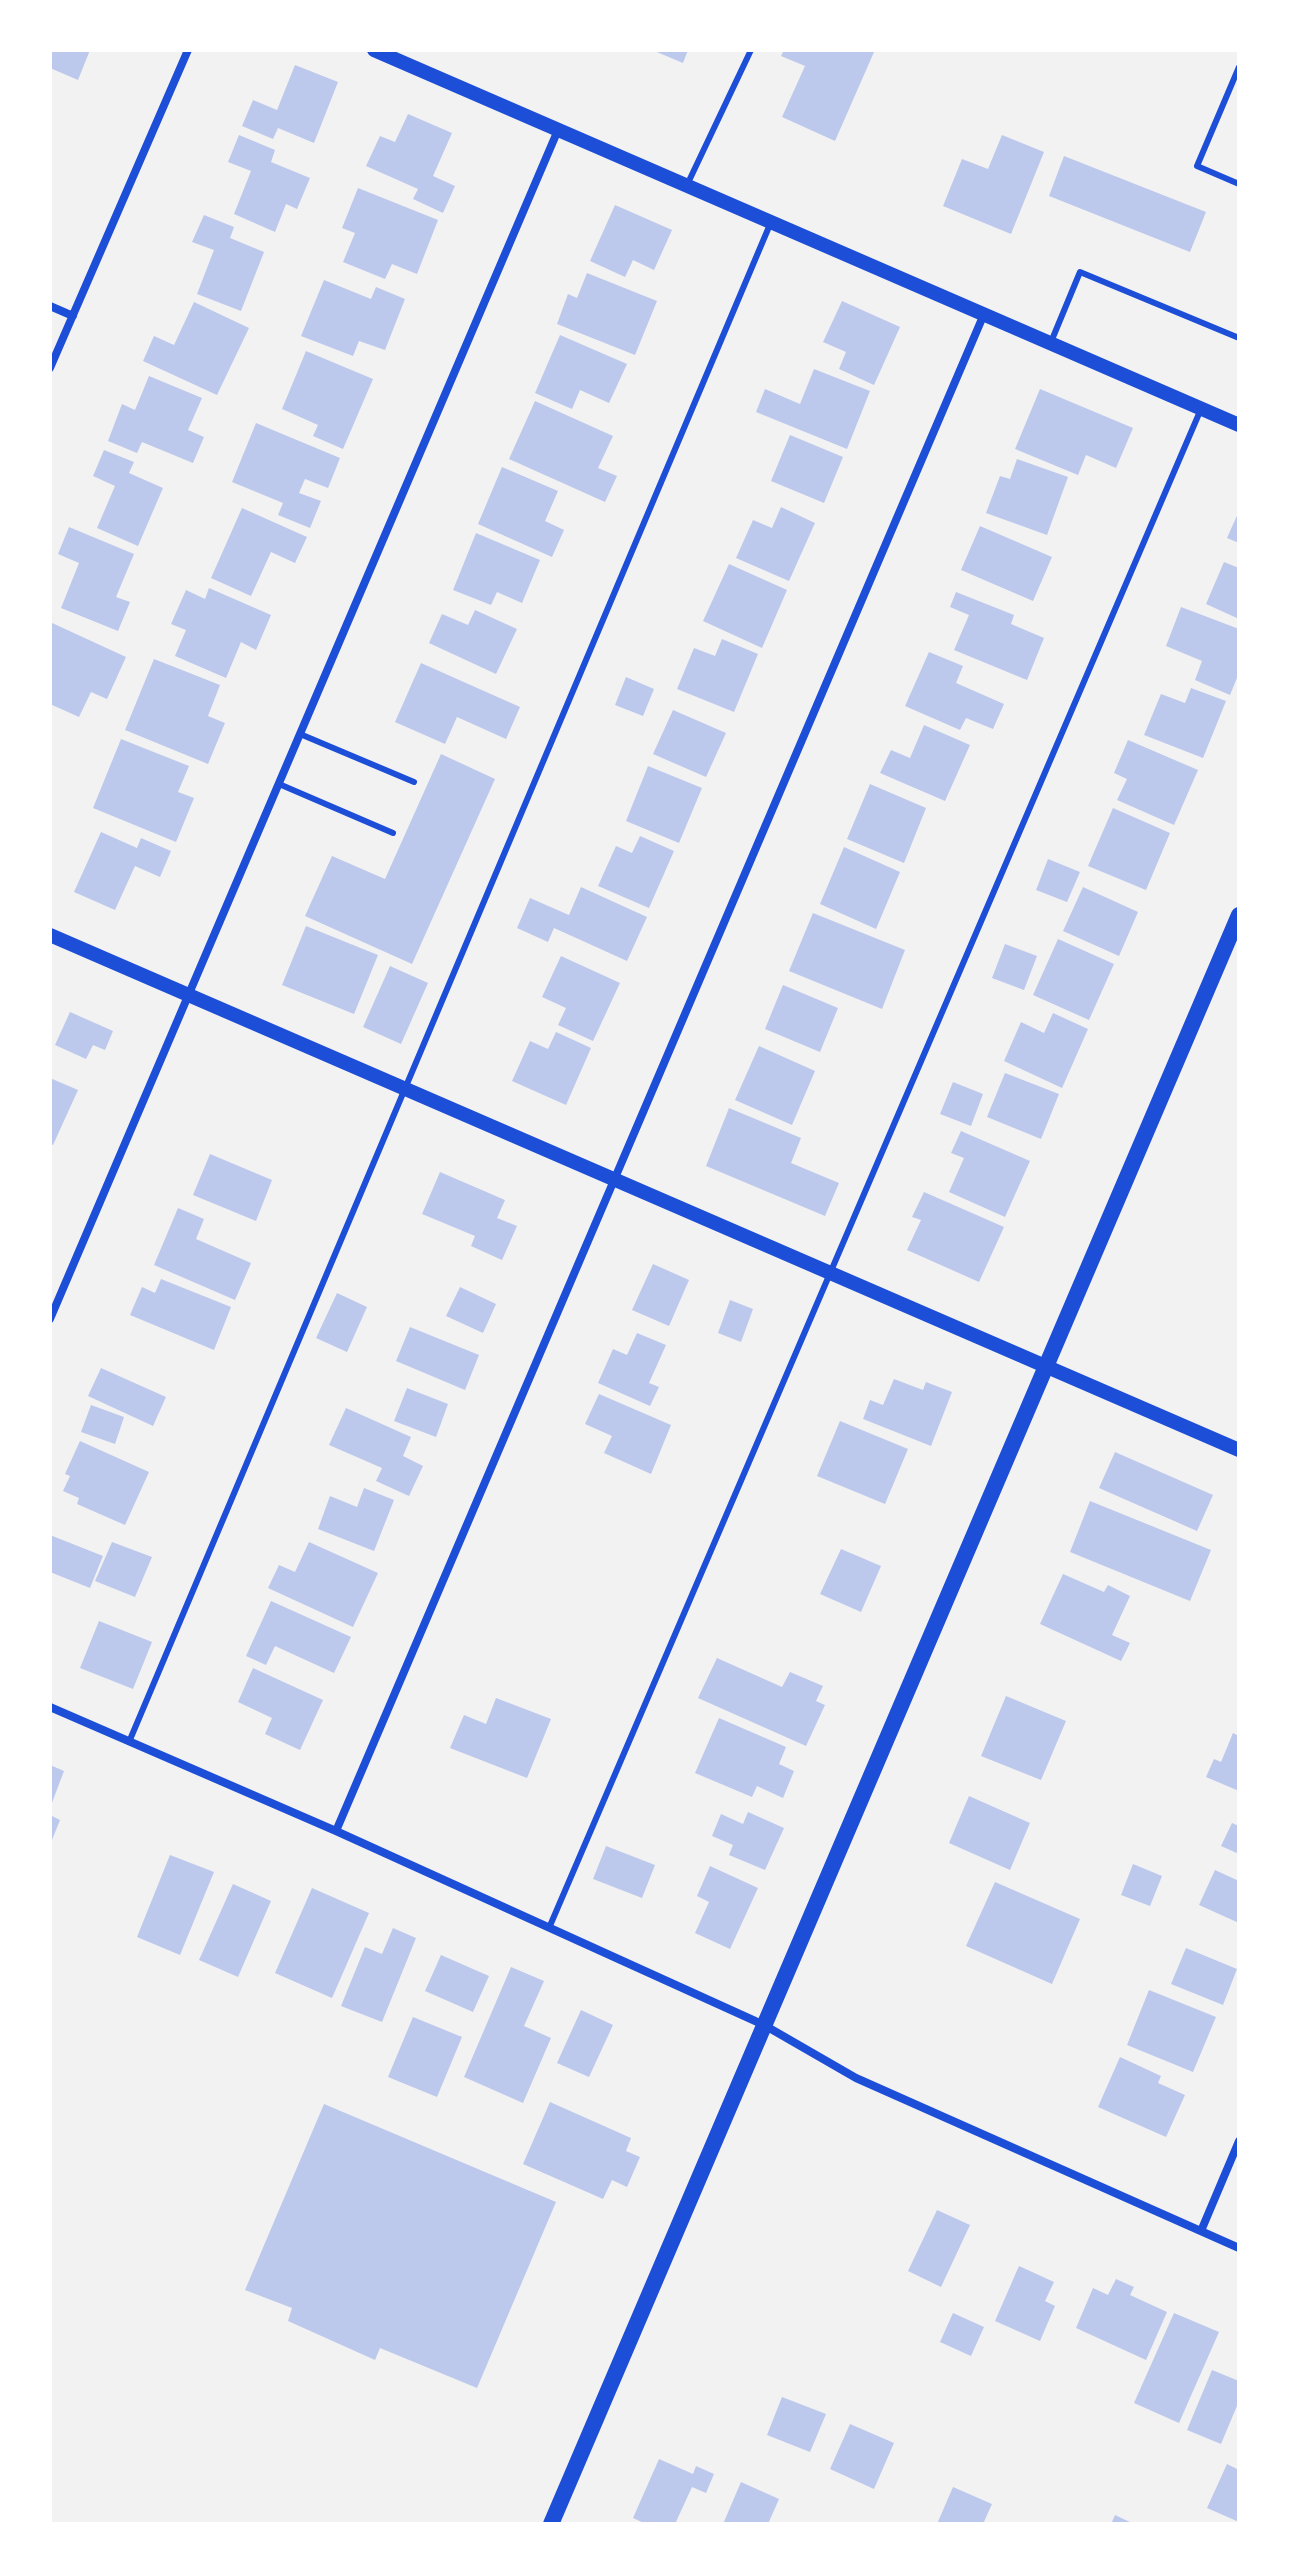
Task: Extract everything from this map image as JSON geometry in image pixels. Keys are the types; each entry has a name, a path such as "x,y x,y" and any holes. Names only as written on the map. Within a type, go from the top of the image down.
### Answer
{"main road":[{"path":"551,2524 1046,1366 1235,936 1239,915"}],"street":[{"path":"50,368 188,50"},
{"path":"374,50 1239,425"},
{"path":"50,1319 558,130"},
{"path":"50,306 73,316"},
{"path":"336,1831 984,314"},
{"path":"50,935 1239,1450"},
{"path":"50,1707 336,1831 764,2025 856,2078 1239,2248"},
{"path":"1201,2231 1239,2141"}],"lane":[{"path":"687,185 751,50"},
{"path":"1239,67 1197,166 1239,184"},
{"path":"129,1742 771,222"},
{"path":"1051,343 1080,272 1239,338"},
{"path":"549,1928 1201,409"},
{"path":"300,734 414,782"},
{"path":"279,784 393,833"}],"building":[{"path":"50,50 90,50 78,80 50,68"},
{"path":"652,50 688,50 683,63"},
{"path":"784,50 874,52 835,141 782,117 805,66 781,56"},
{"path":"295,65 338,82 314,143 278,128 273,139 242,126 253,100 277,110"},
{"path":"408,114 452,133 433,176 455,186 443,213 413,199 418,189 366,166 380,136 395,142"},
{"path":"239,135 275,150 271,162 310,178 297,209 286,204 275,232 234,214 251,171 228,162"},
{"path":"1002,135 1044,152 1011,234 943,206 962,159 988,169"},
{"path":"1064,156 1206,212 1190,252 1049,196"},
{"path":"358,188 438,220 417,274 392,264 385,279 343,262 355,233 342,228"},
{"path":"615,205 672,230 654,270 633,260 625,277 590,261"},
{"path":"204,215 234,227 230,238 264,252 241,311 197,294 214,250 192,242"},
{"path":"587,273 657,301 635,355 557,324 568,294 577,298"},
{"path":"324,280 371,299 376,287 405,299 385,350 359,341 353,356 301,336"},
{"path":"842,301 900,327 874,385 839,369 846,352 823,342"},
{"path":"194,302 249,328 217,395 143,361 154,336 174,345"},
{"path":"560,335 627,364 609,403 580,390 572,409 535,393"},
{"path":"306,351 373,379 343,449 313,436 318,425 282,409"},
{"path":"814,369 870,391 847,449 756,412 765,389 800,404"},
{"path":"149,376 202,398 188,430 204,437 193,463 142,442 137,453 108,441 122,404 135,410"},
{"path":"1040,389 1133,428 1116,468 1086,455 1078,475 1015,449"},
{"path":"535,401 613,436 598,468 617,476 605,502 509,459"},
{"path":"256,423 340,458 328,488 305,479 299,493 321,501 310,528 278,515 283,503 232,482"},
{"path":"790,435 843,457 824,503 771,481"},
{"path":"104,450 134,462 129,473 163,488 138,546 97,528 115,486 93,476"},
{"path":"1017,459 1068,477 1047,535 986,513 1000,476 1010,479"},
{"path":"502,467 558,491 545,521 564,530 552,557 478,524"},
{"path":"781,507 815,523 789,581 736,558 753,520 772,528"},
{"path":"242,508 307,537 295,563 271,552 251,596 211,578"},
{"path":"1239,511 1239,543 1227,538"},
{"path":"980,526 1052,557 1033,601 961,570"},
{"path":"69,527 134,554 116,597 130,602 118,631 61,608 79,563 58,554"},
{"path":"476,533 540,560 522,603 497,592 491,605 453,590"},
{"path":"1224,562 1239,568 1239,619 1206,604"},
{"path":"729,564 787,590 762,648 703,621"},
{"path":"209,588 271,615 256,650 241,642 226,678 175,656 186,630 171,624 186,590 205,599"},
{"path":"956,592 1014,615 1011,624 1044,638 1027,680 954,650 969,615 950,607"},
{"path":"1181,607 1239,629 1239,673 1230,695 1195,680 1202,661 1166,646"},
{"path":"475,610 517,629 496,674 429,643 442,614 468,625"},
{"path":"50,622 126,657 107,699 91,692 79,717 50,704"},
{"path":"722,639 758,654 734,712 677,689 694,648 715,656"},
{"path":"929,652 963,666 956,683 1004,704 993,729 966,718 960,730 905,706"},
{"path":"154,659 220,685 208,716 225,723 208,764 125,730"},
{"path":"421,663 520,707 506,739 457,717 445,744 395,722"},
{"path":"626,677 654,689 643,716 615,705"},
{"path":"1191,688 1226,701 1203,758 1144,735 1161,694 1185,703"},
{"path":"673,710 726,733 706,777 653,754"},
{"path":"924,725 970,745 945,801 880,773 891,750 910,758"},
{"path":"121,739 189,766 178,792 194,798 176,842 93,808"},
{"path":"1128,740 1198,770 1174,825 1117,800 1127,779 1114,773"},
{"path":"441,754 495,779 412,964 305,916 332,856 385,879"},
{"path":"648,766 702,788 679,843 626,821"},
{"path":"870,784 926,808 904,863 847,839"},
{"path":"1113,808 1170,833 1146,890 1088,866"},
{"path":"101,832 137,848 141,838 171,851 160,877 135,866 115,910 74,892"},
{"path":"640,836 674,851 649,908 598,886 616,846 632,853"},
{"path":"844,847 900,872 876,929 820,904"},
{"path":"1048,859 1080,872 1067,902 1036,890"},
{"path":"581,887 647,917 627,961 554,928 548,942 517,928 530,898 569,915"},
{"path":"1083,887 1138,912 1119,956 1063,931"},
{"path":"813,913 905,950 882,1009 789,971"},
{"path":"306,926 378,955 354,1014 282,985"},
{"path":"1058,939 1114,964 1089,1020 1033,995"},
{"path":"1005,944 1037,956 1024,990 992,978"},
{"path":"561,956 620,983 593,1041 558,1025 566,1008 542,997"},
{"path":"390,966 428,983 401,1044 363,1027"},
{"path":"783,985 838,1008 820,1052 765,1029"},
{"path":"70,1012 113,1031 105,1050 93,1045 86,1059 55,1045"},
{"path":"1053,1013 1088,1029 1062,1088 1004,1061 1021,1022 1044,1033"},
{"path":"556,1032 591,1048 566,1105 512,1081 530,1041 548,1049"},
{"path":"759,1046 815,1071 792,1125 735,1100"},
{"path":"1005,1073 1059,1094 1041,1139 987,1117"},
{"path":"50,1078 78,1090 53,1145 50,1144"},
{"path":"953,1082 983,1094 971,1126 940,1114"},
{"path":"729,1108 801,1138 791,1163 839,1183 825,1216 706,1166"},
{"path":"961,1131 1030,1161 1005,1217 949,1192 964,1158 951,1153"},
{"path":"210,1154 272,1180 256,1221 193,1195"},
{"path":"440,1172 505,1200 497,1218 517,1226 502,1260 471,1246 475,1236 422,1214"},
{"path":"924,1192 1004,1227 979,1282 907,1250 921,1220 912,1217"},
{"path":"178,1208 204,1219 196,1239 251,1263 235,1300 154,1265"},
{"path":"653,1264 689,1280 669,1326 632,1310"},
{"path":"161,1279 231,1307 214,1350 130,1315 142,1287 155,1293"},
{"path":"460,1287 496,1304 483,1333 446,1316"},
{"path":"337,1293 367,1307 347,1352 316,1338"},
{"path":"730,1300 753,1309 741,1342 718,1333"},
{"path":"410,1327 479,1355 465,1390 396,1361"},
{"path":"637,1333 666,1345 649,1383 659,1387 650,1406 598,1383 613,1349 627,1355"},
{"path":"101,1368 166,1397 153,1426 88,1396"},
{"path":"894,1379 923,1390 926,1382 952,1392 931,1446 863,1419 870,1400 883,1405"},
{"path":"407,1388 448,1404 436,1437 394,1421"},
{"path":"599,1394 671,1425 651,1474 604,1453 612,1436 585,1424"},
{"path":"91,1405 124,1417 115,1444 81,1432"},
{"path":"346,1408 411,1437 403,1456 423,1466 409,1496 376,1481 382,1468 329,1445"},
{"path":"840,1421 908,1449 885,1504 817,1476"},
{"path":"80,1441 149,1472 125,1525 77,1504 79,1498 63,1491 70,1476 65,1474"},
{"path":"1115,1452 1213,1495 1197,1531 1099,1488"},
{"path":"364,1488 394,1500 374,1551 318,1529 330,1496 357,1507"},
{"path":"1090,1501 1211,1550 1190,1601 1070,1552"},
{"path":"50,1535 103,1556 90,1588 50,1572"},
{"path":"112,1542 152,1557 135,1597 95,1581"},
{"path":"309,1542 378,1573 353,1627 268,1588 279,1565 295,1572"},
{"path":"841,1549 881,1566 861,1612 820,1594"},
{"path":"1063,1574 1104,1592 1108,1585 1130,1596 1112,1635 1130,1643 1121,1661 1040,1624"},
{"path":"271,1601 351,1637 334,1673 275,1646 266,1665 246,1656"},
{"path":"99,1621 152,1642 133,1689 80,1668"},
{"path":"717,1658 782,1687 790,1672 823,1686 816,1701 825,1705 806,1746 698,1698"},
{"path":"253,1668 323,1700 300,1750 265,1734 272,1718 238,1702"},
{"path":"1006,1696 1066,1721 1041,1780 981,1756"},
{"path":"496,1698 551,1719 527,1778 450,1748 464,1715 486,1724"},
{"path":"719,1718 786,1747 779,1764 794,1771 783,1798 757,1786 752,1797 695,1773"},
{"path":"1233,1733 1239,1736 1239,1791 1206,1777 1214,1759 1221,1762"},
{"path":"50,1765 64,1771 50,1808"},
{"path":"969,1796 1030,1823 1010,1870 949,1843"},
{"path":"748,1812 784,1828 765,1870 729,1855 733,1845 712,1836 721,1814 743,1824"},
{"path":"50,1815 60,1820 50,1845"},
{"path":"1232,1823 1239,1826 1239,1854 1221,1846"},
{"path":"606,1846 655,1865 642,1898 593,1879"},
{"path":"170,1855 214,1872 180,1955 137,1937"},
{"path":"1133,1864 1162,1876 1150,1906 1121,1895"},
{"path":"710,1866 758,1888 730,1949 695,1933 709,1902 697,1896"},
{"path":"1215,1870 1239,1881 1239,1923 1199,1905"},
{"path":"995,1882 1080,1919 1052,1984 966,1946"},
{"path":"233,1884 271,1901 238,1977 199,1960"},
{"path":"312,1888 369,1913 332,1998 275,1973"},
{"path":"393,1928 416,1938 382,2022 341,2006 365,1947 382,1954"},
{"path":"1186,1948 1237,1969 1223,2005 1171,1984"},
{"path":"441,1955 489,1976 473,2012 425,1991"},
{"path":"511,1967 544,1981 524,2026 551,2038 523,2103 464,2077"},
{"path":"1149,1990 1216,2017 1193,2072 1127,2045"},
{"path":"581,2010 613,2025 589,2077 557,2063"},
{"path":"413,2017 462,2037 437,2097 388,2077"},
{"path":"1120,2057 1161,2076 1158,2083 1185,2095 1166,2137 1098,2107"},
{"path":"550,2102 631,2138 626,2151 640,2157 627,2187 612,2180 603,2199 523,2164"},
{"path":"324,2104 556,2202 477,2388 380,2348 375,2360 288,2321 292,2308 245,2290"},
{"path":"937,2210 970,2225 941,2287 908,2271"},
{"path":"1019,2266 1054,2282 1045,2301 1055,2306 1040,2341 995,2321"},
{"path":"1116,2279 1134,2287 1130,2295 1167,2312 1146,2360 1076,2328 1093,2288 1108,2295"},
{"path":"953,2313 984,2327 971,2356 940,2342"},
{"path":"1174,2313 1219,2332 1179,2423 1134,2403"},
{"path":"1212,2370 1239,2381 1239,2401 1221,2444 1187,2430"},
{"path":"782,2397 826,2414 810,2452 767,2435"},
{"path":"850,2424 894,2443 874,2489 830,2469"},
{"path":"659,2459 693,2474 696,2466 714,2474 706,2493 692,2487 675,2524 646,2524 633,2518"},
{"path":"1227,2464 1239,2470 1239,2522 1207,2508"},
{"path":"741,2482 779,2499 768,2524 723,2524"},
{"path":"953,2487 992,2504 983,2524 937,2524"},
{"path":"1115,2515 1134,2524 1111,2524"}]}
